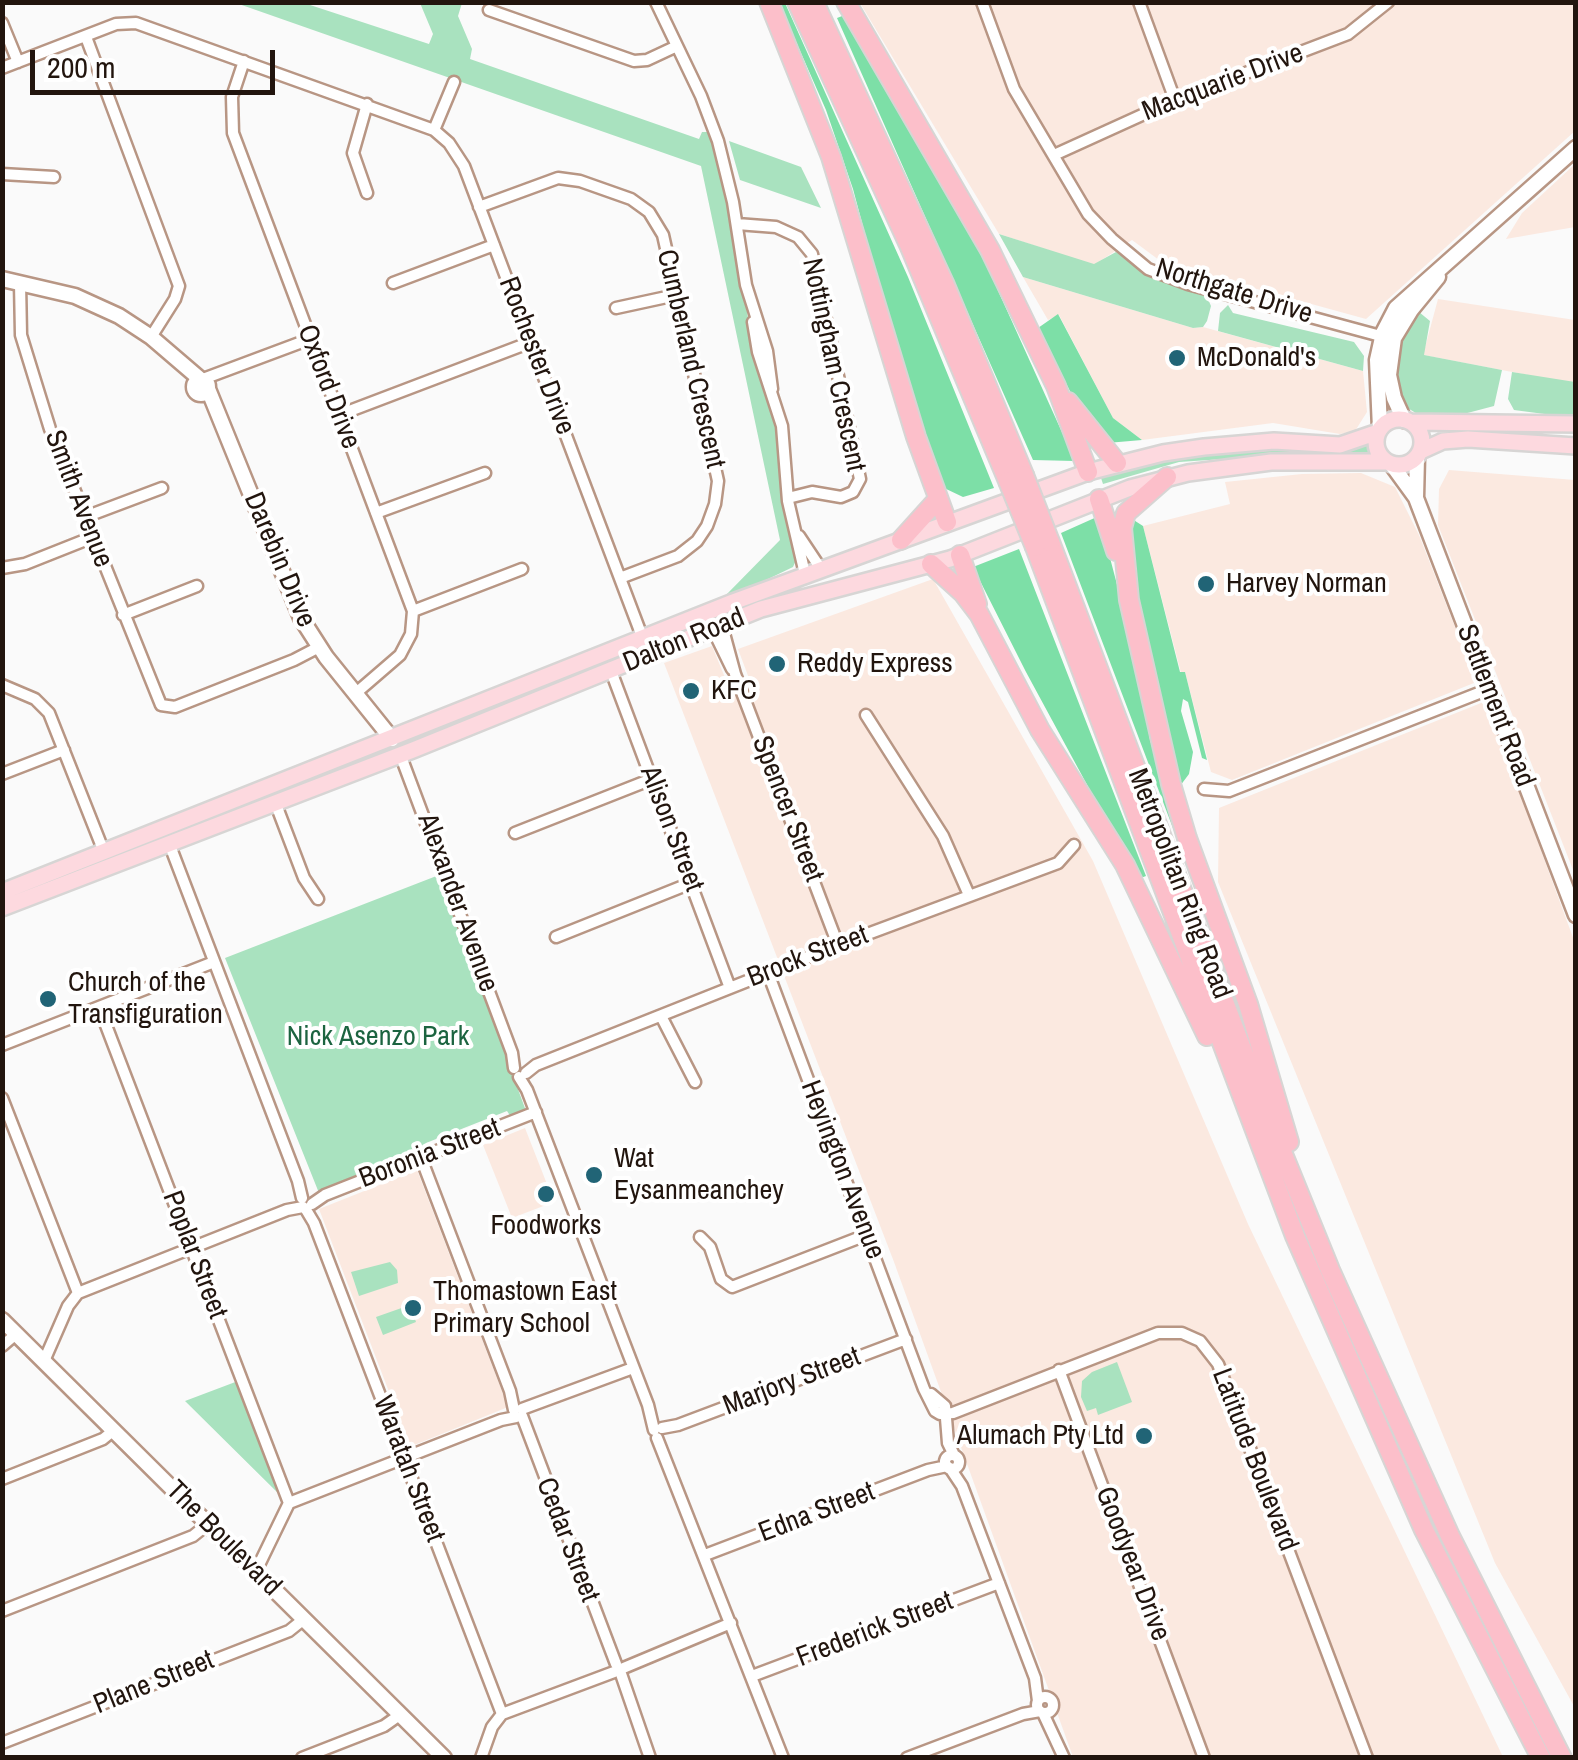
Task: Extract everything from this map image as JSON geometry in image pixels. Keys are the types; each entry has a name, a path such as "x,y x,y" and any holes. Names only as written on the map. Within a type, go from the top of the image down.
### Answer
{"highway":[{"path":"769,2 831,156 916,437 948,522"},
{"name":"Metropolitan Ring Road","path":"796,2 1016,478"},
{"name":"Metropolitan Ring Road","path":"814,2 936,266 1042,545 1369,1360 1508,1656 1562,1758"},
{"path":"846,2 990,250 1056,386 1088,472"},
{"path":"1056,386 1117,463"},
{"path":"1124,570 1122,528 1126,513 1167,477"},
{"path":"900,540 938,499"},
{"path":"1099,499 1124,570 1171,784 1262,1048 1301,1197"},
{"name":"Metropolitan Ring Road","path":"1042,545 1294,1236 1454,1592 1541,1758"},
{"path":"960,555 976,593 979,614"},
{"path":"931,564 963,593 979,614 1040,730 1125,865 1252,1126"}],"main road":[{"path":"1576,424 1390,421 1379,431 1376,446 1389,463 1406,465 1443,441 1468,438 1576,446"},
{"path":"1407,421 1422,438 1419,454"},
{"name":"Dalton Road","path":"2,908 392,739 813,572 1088,472 1162,453 1236,443 1340,444 1379,431"},
{"name":"Dalton Road","path":"2,892 104,852 275,802 761,609 960,555 1099,499 1167,477 1290,461 1389,463"},
{"path":"1088,472 1099,499"},
{"path":"948,522 960,555"},
{"name":"Spencer Street","path":"711,612 717,628"},
{"path":"392,739 400,754"}],"street":[{"path":"656,2 705,106 722,156 752,309 767,351 785,442 788,498 813,572"},
{"name":"Northgate Drive","path":"982,2 1014,89 1088,214 1148,269 1188,284 1388,338"},
{"path":"1140,2 1175,100"},
{"name":"Macquarie Drive","path":"1054,155 1175,100 1348,34 1388,2"},
{"path":"489,10 634,61 678,46"},
{"path":"2,23 18,62"},
{"path":"2,68 116,24 136,23 434,130 454,82"},
{"path":"86,37 179,286 175,300 151,337"},
{"name":"Oxford Drive","path":"244,62 232,97 232,133 413,611"},
{"path":"367,104 353,152 367,193"},
{"name":"Rochester Drive","path":"434,130 460,158 643,639"},
{"path":"1379,431 1376,372 1388,338 1450,261 1576,148"},
{"path":"2,174 54,176"},
{"name":"Cumberland Crescent","path":"479,206 558,178 580,180 631,199 650,212 663,235 718,481 707,526 696,541 678,556 620,578"},
{"name":"Nottingham Crescent","path":"737,224 776,227 798,237 812,254 860,479 853,492 841,497 812,492 788,498"},
{"path":"393,282 494,245"},
{"name":"Darebin Drive","path":"10,283 88,301 119,316 151,337 202,385 293,601 318,648 392,739"},
{"name":"Smith Avenue","path":"10,283 21,336 50,429 161,712 318,648"},
{"path":"616,308 676,295"},
{"path":"1388,338 1394,398 1407,421"},
{"path":"202,385 224,372 310,339"},
{"path":"339,416 530,342"},
{"name":"Settlement Road","path":"1416,498 1419,454"},
{"name":"Settlement Road","path":"1389,463 1416,498 1576,914"},
{"path":"376,514 485,473"},
{"path":"85,517 162,488"},
{"path":"2,568 25,564 93,537"},
{"path":"356,694 400,655 412,634 413,611 522,568"},
{"path":"123,615 198,586"},
{"name":"Spencer Street","path":"717,628 838,945"},
{"name":"Alison Street","path":"611,671 730,988"},
{"path":"2,685 35,699 45,708 104,852"},
{"path":"1204,789 1230,791 1488,689"},
{"path":"866,716 943,836 969,895"},
{"path":"2,774 64,750"},
{"name":"Alexander Avenue","path":"400,754 782,1758"},
{"path":"515,834 652,779"},
{"path":"275,802 304,878 318,899"},
{"name":"Waratah Street","path":"166,836 502,1714"},
{"name":"Brock Street","path":"521,1070 1058,863 1074,846"},
{"path":"556,936 691,883"},
{"path":"2,1046 214,962"},
{"name":"Heyington Avenue","path":"768,973 917,1367 944,1412 950,1462 1064,1758"},
{"name":"Poplar Street","path":"99,1007 289,1503"},
{"path":"660,1016 694,1082"},
{"path":"2,1098 78,1293 68,1306 44,1361"},
{"name":"Boronia Street","path":"78,1293 536,1112"},
{"name":"Cedar Street","path":"420,1158 650,1758"},
{"path":"700,1237 710,1247 721,1279 732,1286 866,1235"},
{"name":"The Boulevard","path":"2,1320 444,1758"},
{"name":"Latitude Boulevard","path":"944,1412 1158,1333 1182,1333 1206,1346 1218,1364 1367,1758"},
{"path":"2,1346 16,1334"},
{"name":"Marjory Street","path":"660,1432 906,1339"},
{"path":"256,1571 289,1503 634,1368"},
{"name":"Goodyear Drive","path":"1058,1370 1204,1758"},
{"path":"2,1479 98,1441 114,1430"},
{"name":"Edna Street","path":"705,1555 950,1462"},
{"path":"2,1611 193,1536 208,1524"},
{"name":"Frederick Street","path":"752,1676 998,1583"},
{"name":"Plane Street","path":"2,1743 288,1631 304,1620"},
{"path":"481,1758 502,1714 731,1623"},
{"path":"907,1758 1043,1705"},
{"path":"302,1758 384,1726 401,1714"}],"shaded area":[{"path":"860,3 1575,3 1575,131 1366,319 1184,269 1159,260 1132,240 1094,265 999,234"},
{"path":"1575,164 1575,227 1506,239 1522,213"},
{"path":"1023,277 1193,328 1203,327 1363,371 1367,412 1355,431 1340,434 1273,423 1142,440 1113,418 1059,315 1048,320"},
{"path":"1438,299 1575,320 1575,384 1423,355"},
{"path":"1449,470 1575,480 1575,875 1438,525 1439,489"},
{"path":"1361,473 1395,487 1419,535 1474,683 1232,780 1211,772 1143,526 1230,504 1225,482"},
{"path":"933,579 1093,861 1248,1224 1503,1757 1073,1757 894,1262 664,663 712,646 733,697 753,689 738,649"},
{"path":"1486,701 1575,943 1575,1708 1495,1563 1218,882 1219,808"},
{"path":"525,1128 554,1202 512,1218 483,1145"},
{"name":"Thomastown East Primary School","path":"417,1170 508,1407 412,1446 319,1209"}],"green space":[{"path":"236,3 304,3 429,44 433,34 420,3 462,3 458,16 472,49 470,59 699,139 702,132 710,132 728,192 752,343 765,374 779,434 783,503 797,558 793,567 737,594 726,595 780,540 701,166"},
{"path":"779,3 785,3 908,277 994,488 963,497 942,487 904,380 853,189 826,110"},
{"path":"850,13 972,233 1075,461 1033,460 837,18"},
{"path":"729,141 801,167 821,208 740,180"},
{"path":"999,234 1094,264 1116,252 1161,280 1207,297 1211,306 1207,321 1203,327 1193,328 1023,277"},
{"path":"1228,305 1233,313 1354,342 1364,356 1363,371 1218,331 1220,313"},
{"path":"1419,312 1430,321 1424,355 1502,370 1494,406 1456,416 1419,415 1406,407 1395,374 1399,342"},
{"path":"1058,314 1113,418 1142,440 1107,443 1075,401 1038,328"},
{"path":"1512,372 1575,382 1575,418 1514,410 1508,399"},
{"path":"1368,443 1368,454 1313,453 1179,462 1103,484 1100,475 1177,457 1280,448 1346,451"},
{"path":"1099,516 1136,657 1150,740 1179,844 1061,533"},
{"path":"1129,517 1143,526 1207,760 1202,758 1188,702 1183,699 1181,711 1193,752 1189,774 1180,786 1129,564"},
{"path":"1019,549 1146,876 1138,879 973,567"},
{"name":"Nick Asenzo Park","path":"439,875 526,1111 511,1117 507,1111 426,1143 427,1150 319,1193 225,958"},
{"path":"390,1262 397,1270 398,1283 359,1296 351,1272"},
{"path":"410,1305 416,1322 383,1335 376,1317"},
{"path":"1117,1362 1132,1402 1098,1415 1096,1408 1087,1411 1081,1397 1082,1381 1092,1372"},
{"path":"238,1381 281,1496 185,1401"}],"place":[{"name":"McDonald's","path":"1177,358"},
{"name":"Harvey Norman","path":"1206,584"},
{"name":"Reddy Express","path":"777,664"},
{"name":"KFC","path":"691,691"},
{"name":"Church of the Transfiguration","path":"48,999"},
{"name":"Wat Eysanmeanchey","path":"594,1175"},
{"name":"Foodworks","path":"546,1194"},
{"name":"Thomastown East Primary School","path":"413,1308"},
{"name":"Alumach Pty Ltd","path":"1144,1436"}]}
